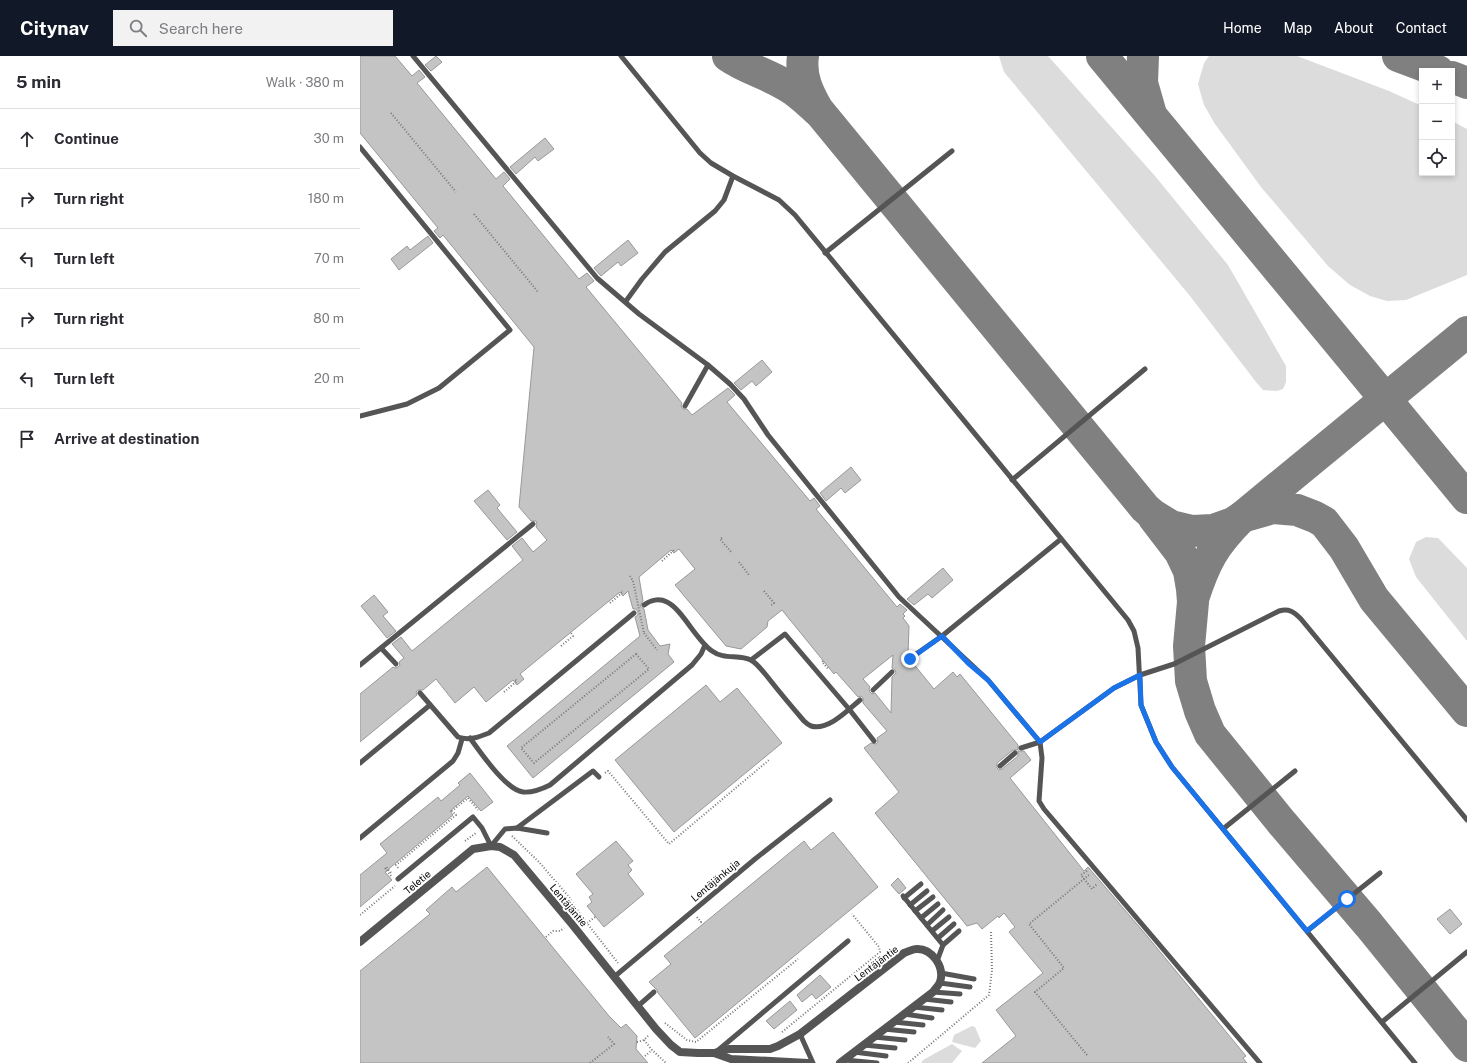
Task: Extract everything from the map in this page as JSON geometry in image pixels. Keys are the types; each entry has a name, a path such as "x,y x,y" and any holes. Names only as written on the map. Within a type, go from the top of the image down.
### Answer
{"street":[{"name":"Teletie","path":"360,942 464,856 474,849 483,846 491,846"},
{"name":"Lentäjäntie","path":"491,846 500,847 514,855 571,922 656,1029 680,1052 714,1053 730,1049 770,1049 786,1043 800,1034 904,953 915,949 924,950 933,956 937,961"},
{"path":"842,1061 933,992 940,983 941,973 937,961"},
{"name":"Lentäjäntie","path":"714,1053 730,1059 808,1063"}],"lane":[{"path":"413,56 597,278 626,301 639,314 708,365 730,384 744,399 768,435 899,597 942,636 968,663 988,680 1040,742 1042,758 1040,801 1044,810 1260,1063"},
{"path":"621,56 700,153 733,176 779,200 795,215 1128,620 1134,631 1138,648 1141,705 1156,742 1172,767 1416,1063"},
{"path":"360,147 510,330 439,388 407,404 360,416"},
{"path":"825,253 952,151"},
{"path":"626,301 665,252 715,211 724,200 733,176"},
{"path":"685,406 708,365"},
{"path":"1012,480 1145,369"},
{"path":"360,665 533,524"},
{"path":"910,659 942,636 1061,539"},
{"path":"644,605 649,601 666,601 674,607 705,645 714,652 724,656 751,660 804,721 811,726 821,727 828,724 860,700"},
{"path":"1021,748 1040,742 1114,688 1140,675 1174,664 1279,611 1287,609 1294,612 1301,619 1467,820"},
{"path":"420,693 458,737 462,739 480,737 489,733 634,613"},
{"path":"751,660 785,634 849,709 874,741"},
{"path":"470,738 506,783 523,792 541,790 550,785 692,665 701,654 705,645"},
{"path":"381,648 396,664"},
{"path":"873,690 892,672"},
{"path":"360,763 430,705"},
{"path":"360,838 453,761 458,753 462,739"},
{"path":"1000,766 1015,753"},
{"path":"517,828 593,771 599,777"},
{"path":"1223,829 1295,771"},
{"name":"Lentäjänkuja","path":"614,977 755,859 830,800"},
{"path":"397,880 473,817 482,828 491,846 505,829 517,828 547,833"},
{"path":"1307,931 1380,873"},
{"path":"921,884 904,897 944,945"},
{"path":"910,905 927,891"},
{"path":"915,911 932,897"},
{"path":"921,918 938,904"},
{"path":"927,925 943,910"},
{"path":"932,931 949,917"},
{"path":"938,938 954,924"},
{"path":"937,961 944,945 959,931"},
{"path":"714,1053 848,940"},
{"path":"1382,1022 1467,952"},
{"path":"941,973 974,979"},
{"path":"940,983 970,987"},
{"path":"638,1006 654,992"},
{"path":"933,992 960,994"},
{"path":"923,999 951,1002"},
{"path":"913,1007 942,1010"},
{"path":"904,1014 932,1018"},
{"path":"894,1022 923,1025"},
{"path":"884,1029 914,1032"},
{"path":"800,1034 813,1063"},
{"path":"874,1037 904,1040"},
{"path":"864,1045 895,1048"},
{"path":"854,1052 886,1056"},
{"path":"842,1061 877,1063"}],"path":[{"path":"391,113 456,192"},
{"path":"474,214 538,292"},
{"path":"722,538 720,539 732,553"},
{"path":"662,561 674,550 673,549"},
{"path":"739,562 749,575"},
{"path":"630,576 633,581 644,633 657,650"},
{"path":"610,603 623,592 622,591"},
{"path":"764,591 774,603 770,606"},
{"path":"561,646 573,636 571,633"},
{"path":"636,654 649,669 534,763 522,748 636,654"},
{"path":"504,692 517,681 515,679"},
{"path":"608,771 669,844 769,760"},
{"path":"401,871 396,865 456,815 452,811 466,799 468,798 481,814"},
{"path":"505,829 539,862 569,897 587,924 622,969"},
{"path":"360,915 397,880 386,867 385,868 393,878 391,879"},
{"path":"1085,872 1081,875 1092,889"},
{"path":"1087,1055 1035,992 1064,968 1029,924 1091,875"},
{"path":"780,1034 880,952 879,946 852,914"},
{"path":"587,924 595,917"},
{"path":"696,917 701,922 699,923"},
{"path":"908,1063 989,995 992,970 991,931"},
{"path":"663,1022 687,1040 696,1042 798,959"},
{"path":"590,1063 614,1044 608,1037"},
{"path":"637,1042 644,1040 666,1063"},
{"path":"645,1056 652,1050"}],"shaded area":[{"path":"999,56 1048,56 1155,176 1228,265 1286,366 1286,382 1283,389 1277,391 1263,390 1256,382 1190,296 1004,72"},
{"path":"1209,56 1297,56 1389,91 1419,105 1419,176 1455,176 1455,123 1467,129 1467,275 1406,300 1387,301 1370,296 1350,285 1328,266 1261,187 1215,124 1204,105 1198,84 1204,63"},
{"path":"1426,537 1438,538 1467,568 1467,641 1416,577 1409,559 1416,542"},
{"path":"972,1026 975,1027 981,1041 975,1048 952,1042 954,1035"},
{"path":"952,1044 962,1051 952,1063 921,1063 923,1060"}],"building":[{"path":"360,56 395,56 412,76 419,70 425,77 417,83 496,179 504,172 510,179 503,186 579,279 587,273 594,281 586,287 682,403 681,406 683,409 687,409 692,415 728,388 735,395 727,402 810,501 814,498 820,506 816,509 897,607 900,604 907,610 903,614 905,616 903,618 909,626 908,655 905,659 906,662 912,662 934,689 953,672 957,677 960,674 1018,745 1018,750 1013,750 997,763 997,768 999,770 1002,769 1018,756 1018,751 1024,751 1031,760 1010,778 1084,871 1088,867 1147,936 1246,1056 1243,1058 1247,1063 982,1063 1016,1036 996,1010 1043,973 1009,932 1015,927 1004,913 982,929 977,923 967,926 875,813 899,792 864,748 871,743 876,744 878,742 877,738 887,731 863,703 863,698 861,696 858,697 836,672 834,674 782,610 768,621 767,627 741,649 726,646 675,585 695,569 679,549 674,553 671,550 639,577 643,601 640,606 644,609 648,630 660,646 670,644 668,654 674,662 533,778 507,746 640,636 635,617 638,615 638,612 636,609 633,609 628,591 623,596 620,592 520,674 524,679 517,685 513,680 486,702 474,687 455,703 436,679 423,690 418,690 416,692 417,695 360,742 360,694 393,667 398,667 400,665 399,662 404,658 392,644 401,637 412,651 523,560 512,546 522,538 533,552 547,540 536,527 536,521 531,521 519,507 534,347 443,235 440,238 434,231 438,228 360,133","holes":["893,655 892,668 896,673 892,677 891,713 875,693 872,694 870,692 870,687 863,679"]},
{"path":"436,56 442,62 431,71 425,65"},
{"path":"545,138 554,149 538,161 535,157 516,174 510,167"},
{"path":"428,236 433,243 399,270 391,259 407,246 410,250"},
{"path":"628,240 638,253 621,266 618,262 601,276 594,268"},
{"path":"762,360 772,372 756,386 752,381 741,390 734,383"},
{"path":"851,467 861,480 845,493 841,488 826,501 820,493"},
{"path":"488,490 500,505 497,508 517,532 507,540 474,501"},
{"path":"943,568 953,580 932,598 928,594 914,605 907,599"},
{"path":"374,595 388,612 383,616 396,631 387,638 361,606"},
{"path":"706,685 720,702 737,688 782,743 674,832 615,760"},
{"path":"470,773 493,802 481,811 468,796 450,811 453,815 385,872 392,880 360,907 360,875 387,853 380,844 438,797 441,801 460,785 458,783"},
{"path":"833,832 878,887 695,1038 649,982 671,964 664,956 804,841 811,850"},
{"path":"616,841 633,861 628,865 632,870 628,874 644,894 604,927 587,906 592,902 589,897 593,894 576,874"},
{"path":"487,867 609,1016 621,1028 626,1024 637,1036 636,1049 648,1063 360,1063 360,971 430,914 426,910 452,887 456,892"},
{"path":"898,878 906,888 899,894 891,885"},
{"path":"1450,909 1462,924 1450,934 1437,919"},
{"path":"820,975 831,987 816,999 812,994 802,1002 797,995"},
{"path":"790,1001 797,1010 774,1029 766,1021"}],"taxiway":[{"path":"728,56 791,88 817,110"},
{"path":"803,56 802,63 804,77 811,97 818,110 1145,508 1153,515 1171,526 1192,531 1213,530 1233,523 1242,517 1273,508 1297,510 1324,522 1344,548 1374,599 1467,711"},
{"path":"1102,56 1467,498"},
{"path":"1143,56 1142,83 1150,111"},
{"path":"1398,56 1430,68"},
{"path":"1455,78 1467,83"},
{"path":"1193,599 1206,564 1217,545 1242,517 1467,332"},
{"path":"1154,518 1180,552 1189,571 1193,602 1189,646 1191,681 1200,711 1210,734 1282,823 1369,925 1467,1046"}],"route":[{"path":"910,659 942,636 968,663 988,680 1040,742 1114,688 1140,675 1141,705 1156,742 1172,767 1307,931 1347,899"}]}
